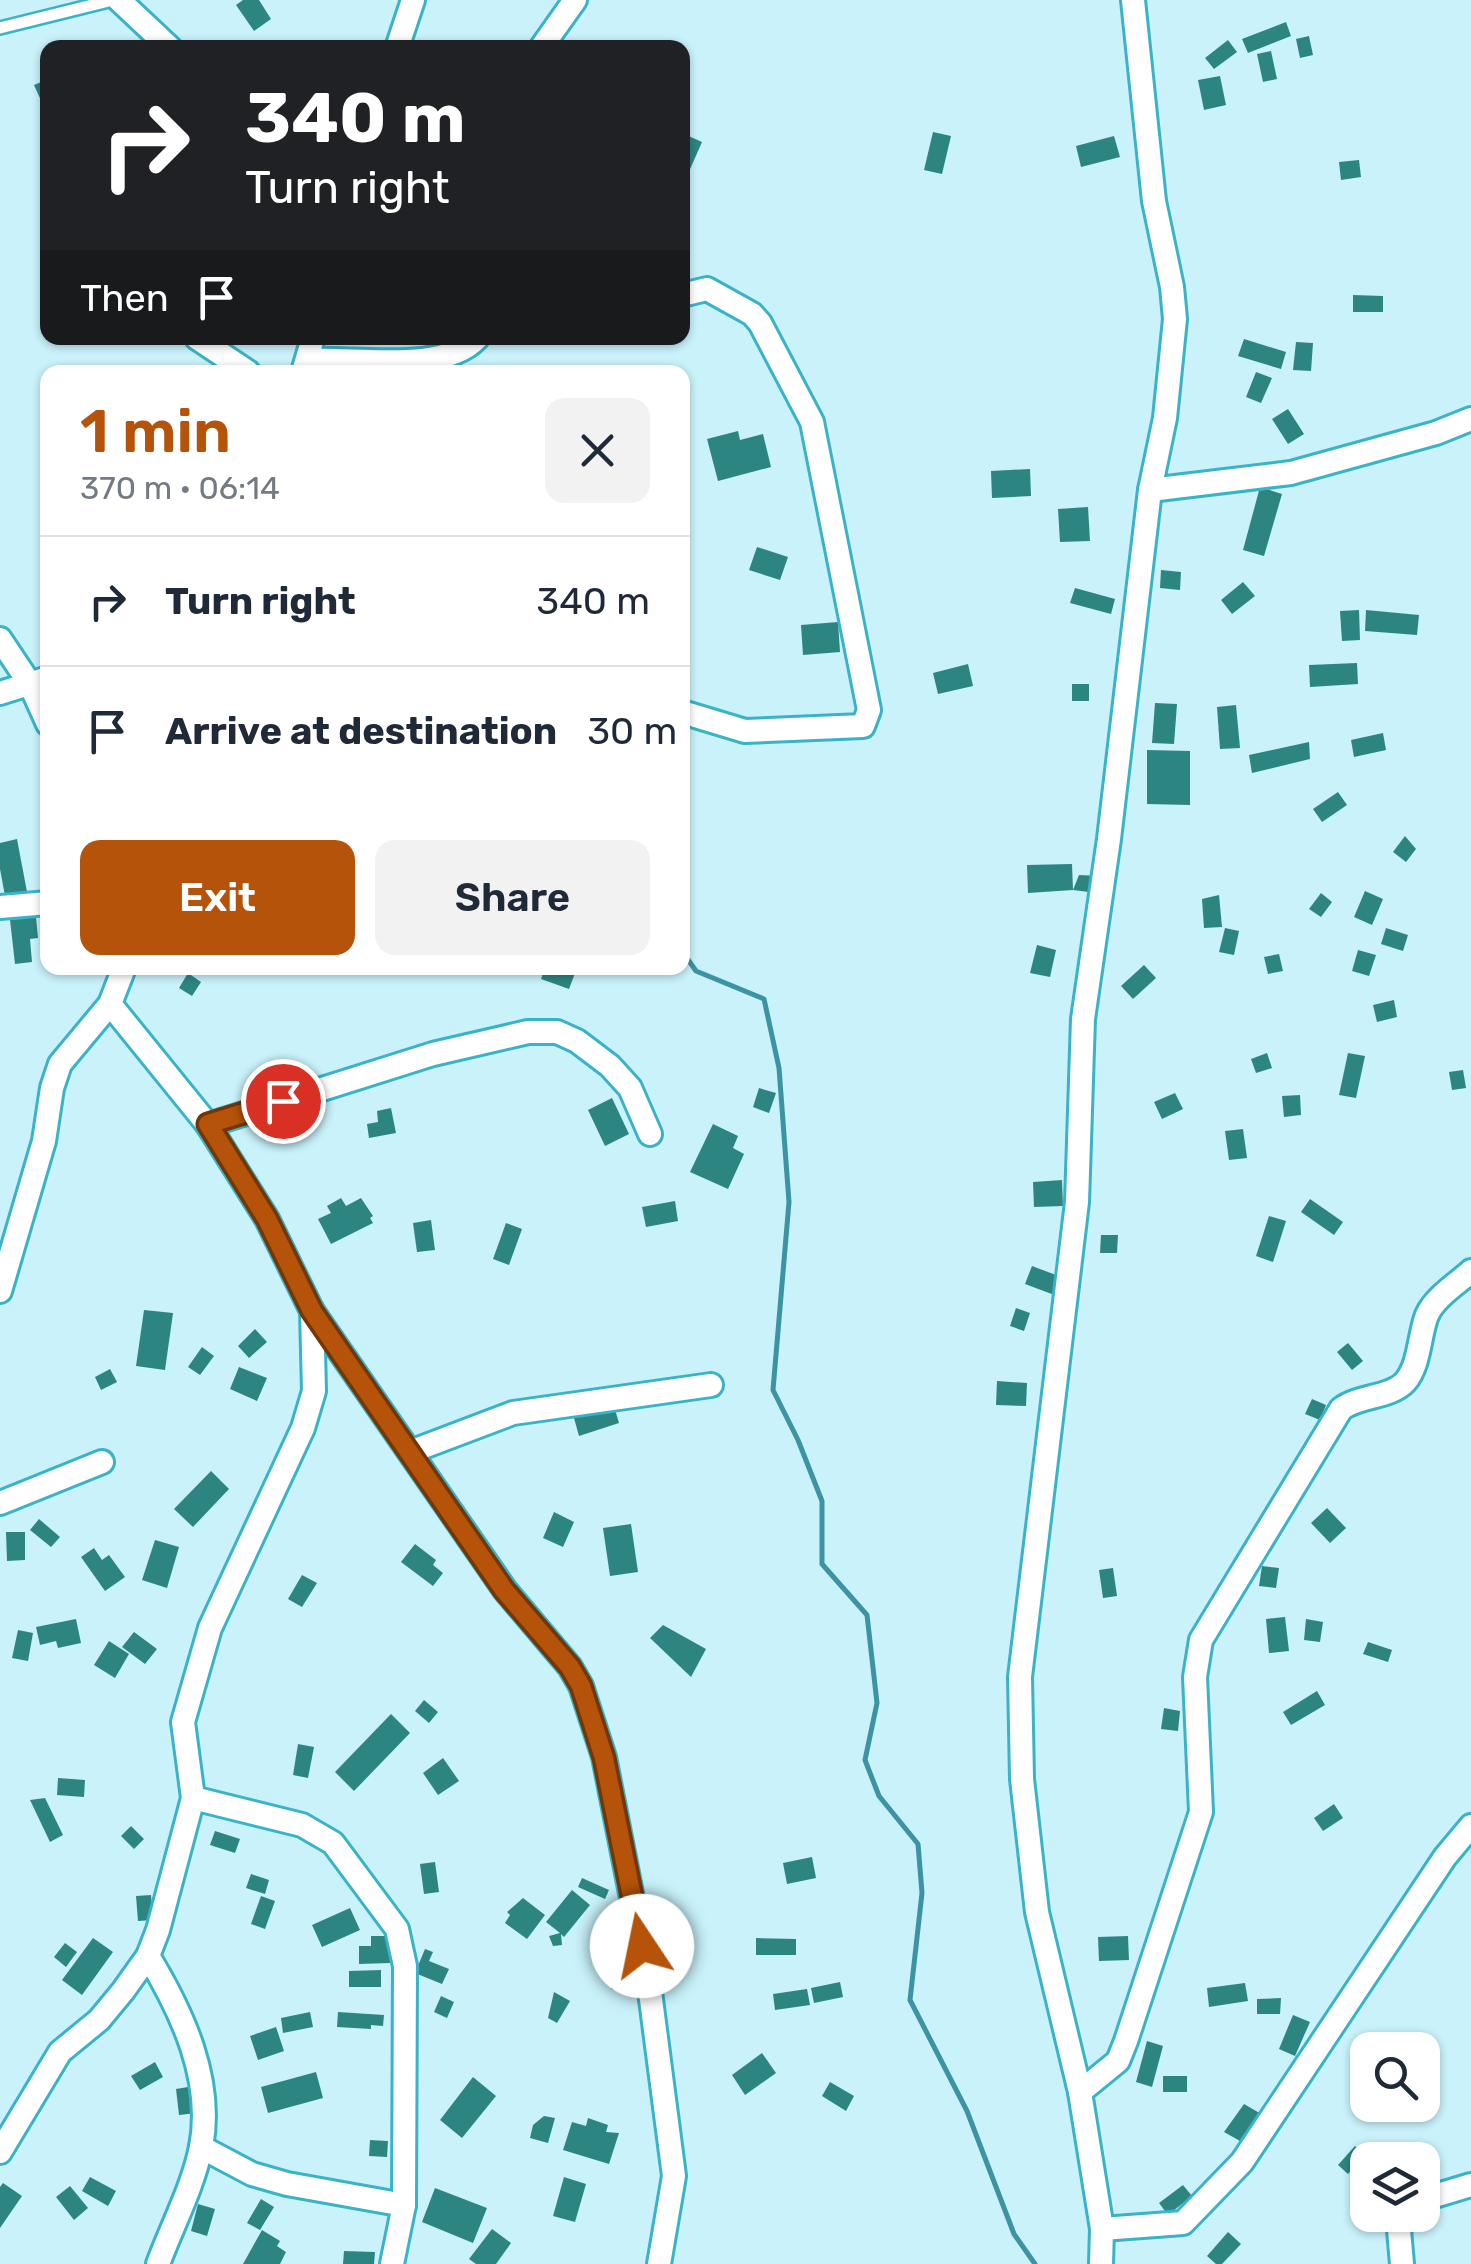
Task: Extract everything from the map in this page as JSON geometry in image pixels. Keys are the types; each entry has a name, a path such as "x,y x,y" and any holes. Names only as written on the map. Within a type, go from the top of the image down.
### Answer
{"street":[{"path":"116,0 161,40"},
{"path":"400,40 413,0"},
{"path":"547,40 576,0"},
{"path":"1102,2264 1102,2230 1080,2092 1036,1912 1022,1779 1020,1677 1075,1220 1085,1000 1150,490 1165,418 1175,319 1154,201 1133,0"},
{"path":"690,293 707,289 752,314 812,422 870,710 864,726 745,731 690,714"},
{"path":"207,345 237,365"},
{"path":"308,357 416,360 470,345"},
{"path":"1150,490 1291,474 1471,420"},
{"path":"0,639 38,681 0,692"},
{"path":"0,907 40,904"},
{"path":"0,1290 44,1141 60,1064 110,1004 121,975"},
{"path":"110,1004 208,1124 267,1219 312,1311 504,1590 570,1667 586,1698 604,1758 649,1984 674,2176 659,2264"},
{"path":"208,1124 433,1054 528,1032 556,1032 576,1041 610,1066 630,1088 650,1134"},
{"path":"1080,2092 1118,2061 1201,1812 1195,1677 1201,1640 1341,1409 1350,1402 1402,1386 1411,1373 1428,1314 1471,1271"},
{"path":"0,2152 60,2052 99,2020 148,1956 158,1930 193,1798 183,1722 210,1628 303,1428 314,1390 312,1311"},
{"path":"410,1452 512,1414 710,1386"},
{"path":"0,1503 102,1462"},
{"path":"193,1798 302,1824 333,1843 396,1929 405,1966 404,2205 392,2264"},
{"path":"1102,2230 1183,2223 1242,2162 1444,1857 1471,1826"},
{"path":"148,1956 176,2003 204,2101 201,2147 158,2264"},
{"path":"201,2147 252,2174 286,2184 404,2205"},
{"path":"1440,2196 1471,2185"},
{"path":"1399,2232 1402,2264"}],"lane":[{"path":"0,28 116,0"}],"building":[{"path":"243,0 259,0 271,19 254,31 236,5"},
{"path":"1286,22 1291,36 1248,53 1242,39"},
{"path":"1309,36 1313,55 1300,58 1296,39"},
{"path":"1228,40 1237,52 1214,69 1205,58"},
{"path":"1271,51 1277,79 1263,82 1257,54"},
{"path":"1220,76 1226,105 1204,110 1198,80"},
{"path":"933,132 951,136 942,174 924,170"},
{"path":"1114,136 1120,157 1081,167 1076,146"},
{"path":"690,137 702,142 690,169"},
{"path":"1359,160 1361,177 1341,180 1339,162"},
{"path":"1353,295 1383,296 1383,312 1353,312"},
{"path":"1244,339 1286,352 1281,369 1238,356"},
{"path":"1296,342 1313,343 1311,371 1293,370"},
{"path":"1256,372 1272,378 1261,403 1246,397"},
{"path":"1288,409 1304,434 1288,444 1272,419"},
{"path":"738,431 740,440 763,434 771,467 718,481 707,439"},
{"path":"1030,469 1031,496 992,498 991,471"},
{"path":"1260,487 1282,494 1264,556 1243,550"},
{"path":"1088,507 1090,541 1060,542 1058,509"},
{"path":"757,547 788,557 780,580 749,570"},
{"path":"1161,570 1181,572 1180,590 1160,588"},
{"path":"1243,582 1255,596 1232,614 1221,600"},
{"path":"1075,588 1115,599 1111,614 1070,603"},
{"path":"1359,610 1360,640 1342,641 1340,611"},
{"path":"1366,610 1419,615 1417,635 1365,631"},
{"path":"838,622 840,652 803,655 801,625"},
{"path":"1357,663 1358,684 1310,687 1309,665"},
{"path":"968,664 973,686 938,694 933,673"},
{"path":"1072,684 1089,684 1089,701 1072,701"},
{"path":"1155,703 1177,704 1174,744 1152,743"},
{"path":"1236,705 1240,748 1220,749 1217,707"},
{"path":"1383,733 1386,750 1354,757 1351,740"},
{"path":"1309,742 1310,759 1252,773 1249,755"},
{"path":"1147,750 1190,751 1190,805 1147,804"},
{"path":"1338,792 1347,805 1322,822 1313,809"},
{"path":"1405,836 1416,849 1406,862 1393,852"},
{"path":"17,839 27,892 5,896 0,843"},
{"path":"1072,864 1073,890 1028,893 1027,865"},
{"path":"1079,875 1099,876 1097,893 1073,890"},
{"path":"1365,891 1383,899 1372,925 1354,917"},
{"path":"1321,893 1332,902 1321,917 1309,909"},
{"path":"1219,895 1222,927 1204,928 1202,899"},
{"path":"36,917 38,938 30,939 32,962 15,964 10,920"},
{"path":"1225,928 1239,931 1234,955 1219,952"},
{"path":"1386,928 1408,935 1403,951 1381,944"},
{"path":"1037,945 1056,950 1050,977 1030,973"},
{"path":"1358,950 1376,955 1369,976 1352,971"},
{"path":"1279,954 1283,971 1268,974 1264,957"},
{"path":"1144,965 1156,978 1133,999 1121,986"},
{"path":"187,975 201,982 192,996 179,988"},
{"path":"542,975 574,975 569,989 541,979"},
{"path":"1394,1000 1397,1017 1377,1022 1373,1005"},
{"path":"1267,1053 1272,1068 1256,1073 1251,1059"},
{"path":"1348,1053 1365,1056 1356,1098 1339,1095"},
{"path":"1463,1070 1466,1088 1452,1090 1449,1072"},
{"path":"759,1088 776,1093 769,1113 753,1107"},
{"path":"1175,1093 1183,1109 1162,1119 1154,1102"},
{"path":"1300,1095 1301,1115 1284,1117 1282,1096"},
{"path":"612,1098 629,1134 605,1146 588,1110"},
{"path":"391,1108 396,1133 369,1138 367,1124 378,1122 377,1111"},
{"path":"713,1124 738,1136 733,1148 744,1154 728,1189 690,1172"},
{"path":"1243,1129 1247,1158 1229,1160 1225,1131"},
{"path":"1062,1180 1063,1206 1034,1207 1033,1182"},
{"path":"341,1198 346,1206 361,1198 373,1216 373,1223 331,1244 318,1219 331,1213 327,1206"},
{"path":"1310,1199 1343,1222 1334,1235 1301,1212"},
{"path":"675,1201 678,1221 646,1227 642,1207"},
{"path":"1269,1216 1286,1221 1273,1262 1256,1256"},
{"path":"431,1220 435,1250 417,1252 413,1223"},
{"path":"506,1223 522,1229 509,1265 493,1259"},
{"path":"1101,1235 1118,1235 1117,1253 1100,1253"},
{"path":"1032,1266 1064,1278 1057,1296 1025,1284"},
{"path":"1016,1308 1030,1313 1024,1331 1010,1326"},
{"path":"144,1310 173,1313 165,1370 136,1366"},
{"path":"255,1329 267,1342 249,1358 238,1346"},
{"path":"1348,1343 1363,1361 1352,1370 1337,1352"},
{"path":"202,1347 214,1356 200,1375 188,1367"},
{"path":"239,1367 267,1378 257,1401 230,1389"},
{"path":"110,1369 117,1382 101,1390 95,1377"},
{"path":"997,1381 1027,1383 1026,1406 996,1405"},
{"path":"1312,1399 1326,1405 1320,1420 1305,1414"},
{"path":"614,1406 619,1423 579,1436 574,1418"},
{"path":"211,1471 229,1489 193,1527 174,1509"},
{"path":"1327,1508 1346,1528 1330,1543 1311,1523"},
{"path":"554,1512 574,1522 563,1547 543,1538"},
{"path":"39,1519 60,1537 51,1547 30,1530"},
{"path":"631,1524 638,1572 610,1576 603,1528"},
{"path":"6,1532 25,1532 25,1560 7,1561"},
{"path":"155,1540 179,1547 167,1588 142,1580"},
{"path":"415,1544 436,1560 433,1565 443,1573 433,1586 401,1562"},
{"path":"94,1548 102,1560 109,1555 125,1577 105,1591 81,1557"},
{"path":"1262,1566 1279,1568 1276,1588 1259,1586"},
{"path":"1113,1568 1117,1596 1103,1598 1099,1570"},
{"path":"302,1575 317,1583 302,1607 288,1599"},
{"path":"1285,1617 1289,1651 1269,1653 1266,1619"},
{"path":"76,1619 81,1643 58,1648 56,1641 40,1645 36,1627"},
{"path":"1306,1619 1323,1622 1320,1642 1304,1640"},
{"path":"663,1625 706,1649 691,1677 650,1638"},
{"path":"18,1630 33,1633 28,1661 12,1658"},
{"path":"134,1632 157,1649 145,1664 122,1647"},
{"path":"109,1641 129,1654 115,1678 94,1665"},
{"path":"1368,1642 1392,1650 1388,1662 1363,1654"},
{"path":"1317,1691 1325,1705 1291,1725 1283,1712"},
{"path":"424,1700 438,1712 429,1723 415,1711"},
{"path":"1164,1708 1180,1711 1178,1731 1161,1729"},
{"path":"391,1714 410,1733 354,1791 335,1772"},
{"path":"298,1744 314,1747 308,1778 293,1775"},
{"path":"443,1758 459,1781 438,1795 423,1773"},
{"path":"58,1778 85,1780 84,1797 57,1795"},
{"path":"45,1798 63,1835 50,1842 30,1800"},
{"path":"1334,1804 1343,1818 1323,1831 1314,1818"},
{"path":"131,1826 144,1839 134,1849 121,1836"},
{"path":"215,1831 240,1839 235,1853 210,1845"},
{"path":"812,1857 816,1878 787,1884 783,1863"},
{"path":"435,1862 439,1892 424,1894 420,1864"},
{"path":"251,1874 269,1880 265,1894 246,1888"},
{"path":"582,1878 609,1890 605,1899 578,1887"},
{"path":"572,1890 590,1905 564,1937 561,1934 562,1945 553,1946 549,1936 560,1933 546,1922"},
{"path":"151,1895 153,1920 138,1921 136,1896"},
{"path":"261,1896 275,1901 265,1929 251,1924"},
{"path":"523,1898 545,1915 527,1939 505,1923 510,1915 507,1912"},
{"path":"350,1908 360,1930 322,1947 312,1925"},
{"path":"371,1936 390,1936 390,1963 359,1964 359,1946 371,1946"},
{"path":"1128,1936 1129,1960 1099,1961 1098,1937"},
{"path":"93,1938 113,1952 82,1995 62,1980"},
{"path":"756,1938 796,1939 796,1955 756,1955"},
{"path":"65,1943 77,1952 66,1967 54,1957"},
{"path":"620,1948 635,1951 625,1993 611,1989"},
{"path":"425,1949 433,1952 429,1961 449,1969 442,1984 415,1973"},
{"path":"381,1970 381,1987 349,1987 349,1971"},
{"path":"840,1982 843,1997 814,2003 811,1988"},
{"path":"1245,1983 1248,2001 1209,2007 1207,1988"},
{"path":"807,1989 810,2005 775,2010 773,1994"},
{"path":"554,1992 570,2001 557,2023 548,2018"},
{"path":"441,1996 454,2002 447,2018 434,2012"},
{"path":"1281,1998 1280,2014 1257,2014 1257,1999"},
{"path":"310,2012 313,2027 283,2033 281,2018"},
{"path":"338,2012 384,2015 383,2026 337,2027"},
{"path":"1293,2015 1310,2022 1295,2056 1279,2049"},
{"path":"276,2027 284,2051 258,2060 250,2036"},
{"path":"1147,2041 1163,2046 1152,2087 1136,2082"},
{"path":"762,2053 776,2073 745,2095 732,2075"},
{"path":"155,2062 163,2077 140,2090 131,2076"},
{"path":"316,2072 323,2098 268,2113 261,2087"},
{"path":"1163,2076 1187,2076 1187,2092 1163,2092"},
{"path":"473,2077 496,2096 462,2138 440,2120"},
{"path":"830,2082 854,2096 846,2111 822,2096"},
{"path":"194,2086 197,2113 179,2115 176,2089"},
{"path":"1244,2104 1263,2115 1240,2141 1224,2132"},
{"path":"544,2116 555,2118 548,2143 530,2138 533,2125"},
{"path":"588,2118 608,2125 606,2132 619,2133 609,2164 563,2150 572,2122 586,2126"},
{"path":"370,2140 388,2141 387,2157 369,2156"},
{"path":"1350,2152 1348,2174 1338,2165"},
{"path":"90,2177 116,2191 108,2206 82,2191"},
{"path":"564,2177 586,2184 575,2222 553,2216"},
{"path":"3,2183 22,2196 0,2228 0,2187"},
{"path":"1183,2185 1192,2196 1168,2215 1159,2203"},
{"path":"70,2186 88,2208 74,2220 56,2197"},
{"path":"435,2188 487,2208 473,2243 422,2222"},
{"path":"261,2199 274,2207 260,2230 247,2223"},
{"path":"198,2204 215,2209 207,2236 191,2231"},
{"path":"492,2229 511,2243 496,2264 476,2264 469,2259"},
{"path":"262,2230 280,2241 277,2246 286,2252 280,2264 243,2264"},
{"path":"1228,2232 1241,2244 1222,2264 1216,2264 1207,2256"},
{"path":"344,2251 375,2252 374,2264 343,2264"}],"waterway":[{"path":"690,962 696,971 764,999 779,1068 789,1202 773,1390 822,1501 822,1564 867,1615 877,1703 865,1760 879,1796 918,1844 922,1893 910,2000 967,2111 1014,2234 1035,2264"}],"route":[{"path":"283,1101 208,1124 267,1219 312,1311 504,1590 570,1667 581,1686 604,1758 642,1946"}]}
